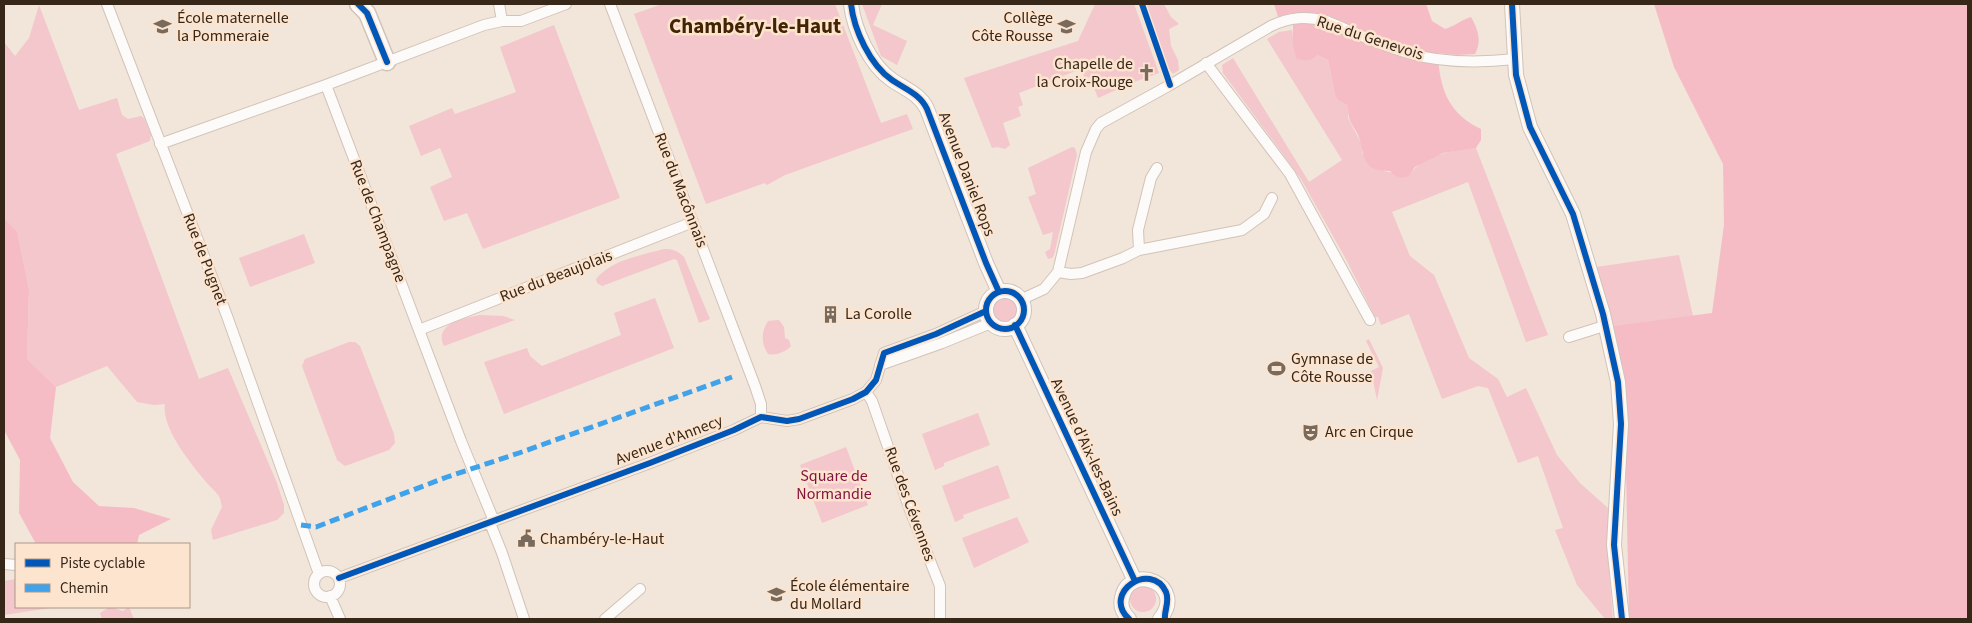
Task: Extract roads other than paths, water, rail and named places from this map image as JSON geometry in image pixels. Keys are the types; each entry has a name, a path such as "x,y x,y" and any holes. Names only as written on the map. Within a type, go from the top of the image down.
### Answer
{"main road":[{"path":"358,4 367,13 387,62"},
{"name":"Avenue Daniel Rops","path":"851,4 858,29 872,61 879,71 923,101 999,292"},
{"path":"1512,4 1516,75 1530,128 1573,214 1603,314 1619,390 1621,424 1614,545 1622,619"},
{"path":"999,292 1012,293 1020,300 1023,311 1022,317 1015,325 1002,328 988,317 989,299 999,292"},
{"name":"Avenue d'Aix-les-Bains","path":"1015,325 1135,581"},
{"path":"1123,618 1122,594 1135,581 1147,579 1161,585 1168,599 1163,617"}],"street":[{"name":"Rue de Pugnet","path":"107,4 227,316 318,574"},
{"path":"160,144 326,86 484,25 501,11 522,21 566,4"},
{"name":"Rue du Macônnais","path":"610,4 752,377 761,404 761,417"},
{"name":"Rue du Genevois","path":"1020,300 1044,289 1058,272 1086,152 1096,129 1109,118 1271,26 1284,20 1298,17 1314,18 1394,48 1422,56 1484,63 1514,59"},
{"path":"1206,63 1290,174 1370,320"},
{"name":"Rue de Champagne","path":"326,86 492,522 524,619"},
{"path":"1139,250 1138,230 1151,178 1157,168"},
{"path":"1058,272 1082,273 1139,250 1242,230 1264,214 1272,198"},
{"name":"Rue du Beaujolais","path":"419,330 693,222"},
{"path":"761,417 787,421 799,419 853,399 866,392 876,380 880,365 988,317"},
{"path":"1569,337 1604,326"},
{"name":"Rue des Cévennes","path":"866,392 872,401 910,510 940,586 940,619"},
{"name":"Avenue d'Annecy","path":"339,578 667,456 734,430 761,417"},
{"path":"330,571 339,578 339,589 330,596 322,595 316,590 314,581 318,574 330,571"},
{"path":"606,619 640,588"},
{"path":"330,596 340,619"}],"place":[{"name":"École maternelle la Pommeraie","path":"163,27"},
{"name":"Collège Côte Rousse","path":"1067,27"},
{"name":"Chapelle de la Croix-Rouge","path":"1147,73"},
{"name":"La Corolle","path":"831,314"},
{"name":"Gymnase de Côte Rousse","path":"1277,368"},
{"name":"Arc en Cirque","path":"1311,432"},
{"name":"Chambéry-le-Haut","path":"526,539"},
{"name":"École élémentaire du Mollard","path":"776,595"}],"district":[{"name":"Chambéry-le-Haut","path":"755,26"}],"park label":[{"name":"Square de Normandie","path":"834,485"}]}
